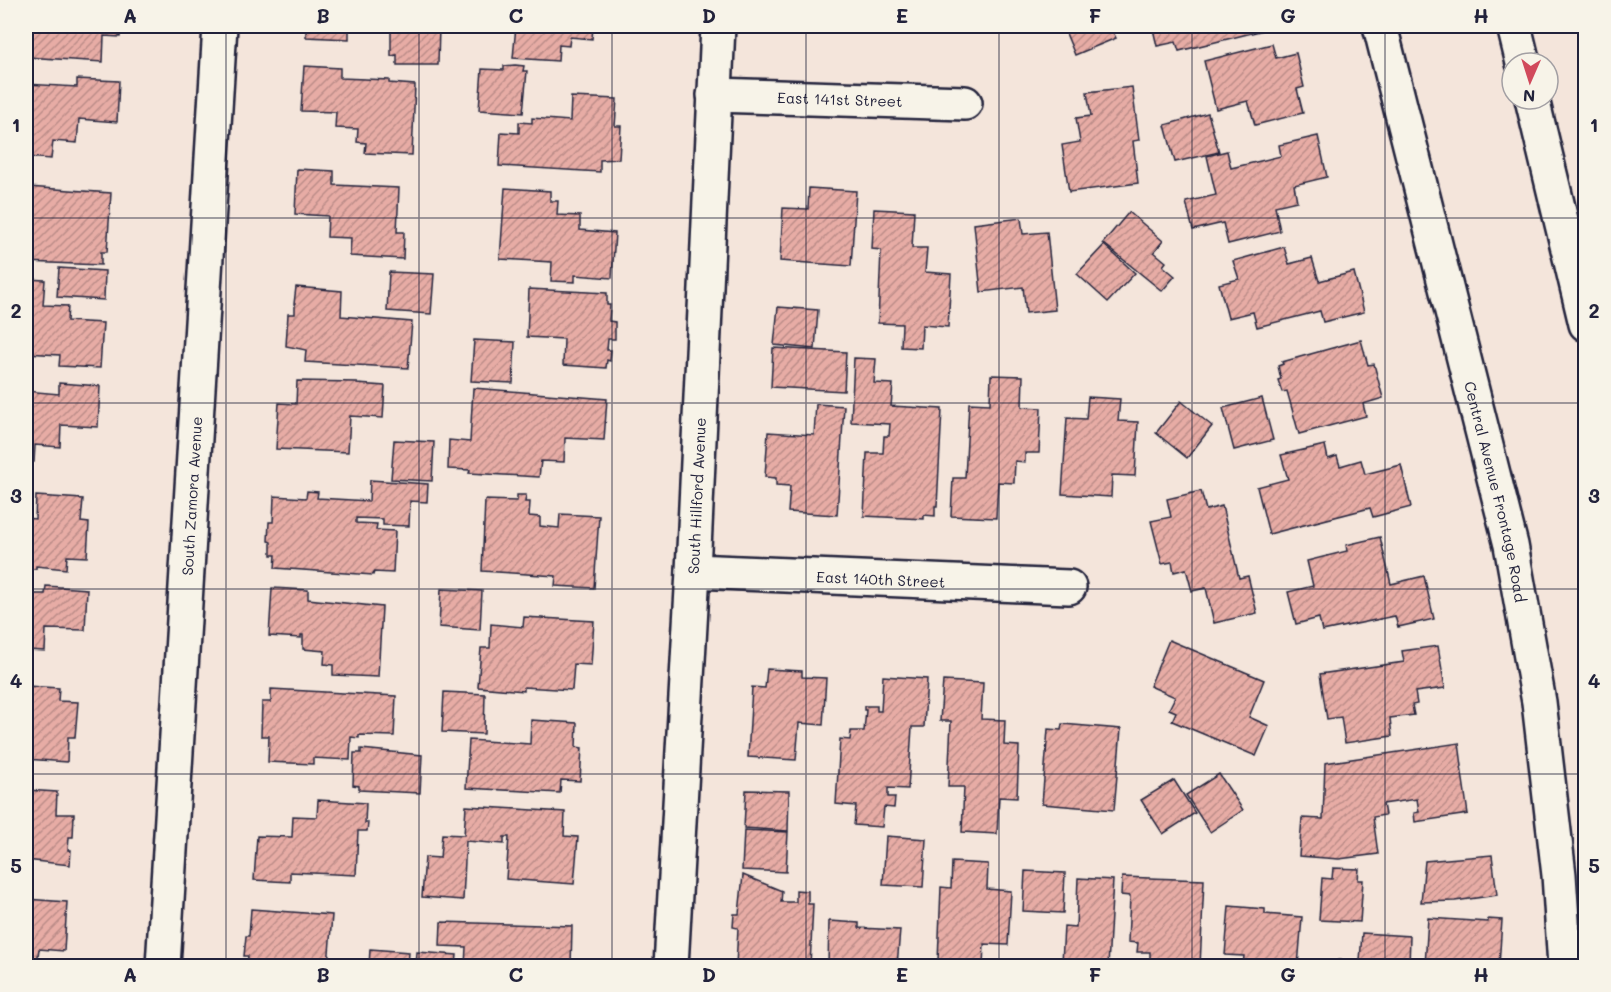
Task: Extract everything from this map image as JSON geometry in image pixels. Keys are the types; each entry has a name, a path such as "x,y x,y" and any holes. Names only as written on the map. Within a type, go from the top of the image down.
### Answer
{"street":[{"name":"South Zamora Avenue","path":"164,966 220,26"},
{"name":"South Hillford Avenue","path":"671,966 693,571 718,26"},
{"name":"Central Avenue Frontage Road","path":"1380,26 1511,545 1540,713 1559,875 1564,966"},
{"path":"1514,26 1520,51"},
{"name":"East 141st Street","path":"714,95 965,103"},
{"path":"1535,111 1586,324"},
{"name":"East 140th Street","path":"693,571 1069,587"}],"building":[{"path":"26,26 121,26 120,37 104,36 103,62 26,57"},
{"path":"306,26 387,26 387,29 349,27 349,39 306,37"},
{"path":"439,26 438,65 397,65 397,55 391,56 391,27"},
{"path":"516,26 593,26 592,39 570,37 569,46 559,45 558,61 513,58"},
{"path":"806,26 868,26 867,31"},
{"path":"1063,26 1110,26 1116,38 1075,55"},
{"path":"1147,26 1280,26 1179,51 1176,42 1157,46 1153,29 1148,29"},
{"path":"1272,44 1276,58 1296,53 1304,87 1297,89 1303,113 1255,125 1248,101 1216,109 1204,61"},
{"path":"304,66 340,68 340,78 389,80 389,83 415,85 412,155 365,153 366,143 357,142 358,129 335,128 336,112 301,111"},
{"path":"504,66 524,66 523,71 527,71 523,113 479,110 482,69 504,70"},
{"path":"77,79 119,81 117,122 79,119 77,143 53,141 51,159 26,157 26,84 77,87"},
{"path":"1132,87 1139,140 1133,141 1138,183 1069,192 1062,145 1080,142 1076,118 1091,116 1087,92"},
{"path":"571,97 617,99 615,126 621,126 619,159 600,160 600,172 499,166 501,132 519,133 519,122 532,123 532,118 570,121"},
{"path":"1208,113 1219,152 1175,162 1165,125"},
{"path":"1318,136 1327,177 1294,185 1297,201 1275,206 1280,231 1228,244 1223,223 1193,230 1186,202 1216,195 1207,156 1227,151 1231,168 1281,156 1279,145"},
{"path":"297,169 334,171 334,185 399,188 397,232 404,232 403,259 350,256 351,238 327,237 328,216 295,214"},
{"path":"28,187 111,193 107,252 101,252 101,265 26,262"},
{"path":"505,188 550,191 550,201 558,201 557,215 580,216 580,230 615,233 612,278 575,275 575,282 551,281 552,262 500,259"},
{"path":"809,188 856,191 851,266 780,261 783,208 808,209"},
{"path":"874,209 914,211 912,248 927,248 925,272 951,274 948,327 922,325 921,348 901,347 902,324 878,323 881,250 872,249"},
{"path":"1129,212 1163,241 1154,252 1166,262 1163,266 1175,276 1162,291 1103,243"},
{"path":"1021,218 1023,234 1047,232 1055,310 1026,313 1023,287 981,292 974,224"},
{"path":"1104,245 1135,273 1108,302 1077,274"},
{"path":"1284,247 1289,264 1312,258 1319,281 1354,272 1364,312 1323,322 1320,311 1257,327 1253,312 1228,318 1219,284 1239,279 1233,261"},
{"path":"59,268 105,271 104,300 57,297"},
{"path":"389,272 434,274 431,314 387,311"},
{"path":"26,279 45,280 43,305 68,306 67,321 103,323 100,368 59,366 60,355 26,353"},
{"path":"296,287 342,291 341,316 412,322 408,368 305,362 306,350 286,346 288,314 295,314"},
{"path":"529,289 607,293 607,305 610,305 609,321 615,322 615,339 608,339 607,350 611,350 610,361 607,360 606,368 563,365 564,339 527,337"},
{"path":"778,307 818,310 815,349 774,345"},
{"path":"474,340 515,342 513,383 471,381"},
{"path":"1361,340 1368,365 1374,364 1383,398 1363,404 1366,416 1299,434 1287,391 1282,392 1278,380 1281,379 1278,366 1283,364 1282,362"},
{"path":"773,348 846,352 844,391 771,387"},
{"path":"854,358 876,359 874,383 893,384 891,406 942,409 935,516 924,515 924,519 864,516 867,453 883,453 884,436 889,436 890,424 851,422"},
{"path":"991,375 1023,376 1022,407 1041,408 1039,453 1025,453 1025,462 1015,461 1014,483 998,482 996,518 951,516 953,478 965,478 969,403 990,404"},
{"path":"297,381 357,382 357,384 385,386 383,418 350,416 348,452 276,449 279,403 296,404"},
{"path":"59,383 100,386 98,427 61,425 60,447 35,445 34,462 26,462 26,391 59,394"},
{"path":"473,388 607,399 604,440 565,438 564,462 541,461 539,477 469,473 470,470 448,469 449,440 470,442"},
{"path":"1088,397 1120,399 1118,421 1138,422 1135,476 1112,475 1111,497 1062,494 1067,418 1086,419"},
{"path":"1262,398 1273,440 1234,450 1223,408"},
{"path":"1181,401 1212,426 1187,458 1156,433"},
{"path":"816,404 844,406 837,515 788,512 790,486 776,485 776,478 765,477 768,432 814,435"},
{"path":"394,440 434,442 432,481 391,479"},
{"path":"1325,445 1328,459 1337,456 1340,466 1361,460 1365,474 1401,465 1411,507 1373,517 1370,508 1269,534 1257,487 1288,479 1281,455"},
{"path":"370,480 428,484 427,502 410,501 409,526 383,525 383,519 356,518 356,523 377,524 376,530 395,531 393,573 374,572 373,575 275,568 276,555 271,555 271,542 268,541 269,522 273,522 274,496 306,498 307,491 318,492 317,498 369,501"},
{"path":"1201,491 1206,510 1222,506 1239,578 1248,576 1257,613 1214,623 1206,588 1192,591 1186,569 1174,572 1172,562 1162,564 1151,521 1171,517 1167,499"},
{"path":"517,495 526,495 525,502 530,502 529,516 540,517 540,526 559,528 560,514 599,516 594,588 555,586 556,576 482,571 485,500 517,501"},
{"path":"36,496 83,499 81,522 89,523 87,557 67,556 66,569 36,566 36,569 26,569 26,518 35,519"},
{"path":"1380,537 1391,584 1424,576 1434,619 1398,627 1395,616 1322,631 1319,618 1296,624 1288,592 1313,586 1307,561 1347,551 1346,545"},
{"path":"46,586 87,589 85,630 46,629 45,651 26,650 26,594 45,594"},
{"path":"272,588 308,590 308,599 382,607 378,677 333,675 333,665 324,664 325,651 303,649 303,635 301,638 269,636"},
{"path":"441,589 482,591 480,630 439,627"},
{"path":"524,617 594,621 591,665 574,664 572,690 524,687 524,691 478,687 481,648 490,648 491,624 523,627"},
{"path":"1169,640 1264,680 1249,717 1269,726 1256,756 1172,721 1176,712 1169,709 1175,697 1150,686"},
{"path":"1438,646 1445,688 1415,692 1417,704 1412,705 1414,715 1390,718 1392,736 1345,743 1341,717 1327,719 1320,674 1404,662 1402,651"},
{"path":"767,669 802,671 802,677 826,678 823,725 799,723 796,760 748,757 752,687 765,688"},
{"path":"883,676 927,679 924,727 912,727 908,789 888,788 888,797 895,797 894,808 884,807 882,827 854,825 856,806 836,804 840,739 850,740 851,731 864,731 866,710 864,706 877,706 877,711 881,711"},
{"path":"943,681 983,683 981,719 1005,720 1004,745 1019,746 1017,798 999,797 997,834 962,832 964,787 948,787 951,721 940,721"},
{"path":"26,686 59,688 58,701 78,702 75,737 68,737 67,762 26,759"},
{"path":"271,689 396,696 394,736 359,735 359,738 351,737 350,760 313,758 313,764 268,762 269,736 261,736 262,702 271,702"},
{"path":"444,692 485,694 484,734 442,732"},
{"path":"531,720 577,723 576,747 582,748 580,781 561,780 560,793 466,788 469,740 530,744"},
{"path":"1062,724 1121,729 1114,810 1042,804 1048,729 1061,730"},
{"path":"1459,743 1468,814 1415,822 1414,813 1419,812 1417,799 1383,804 1385,815 1373,817 1378,854 1339,859 1299,856 1302,818 1323,819 1325,763"},
{"path":"361,749 422,755 420,793 359,790 359,786 353,785 354,753 361,753"},
{"path":"1219,774 1243,810 1210,832 1186,795"},
{"path":"1174,780 1195,813 1163,834 1141,800"},
{"path":"26,790 57,792 56,814 74,814 73,837 69,837 70,865 26,860"},
{"path":"746,790 789,791 788,831 744,828"},
{"path":"318,800 366,803 367,831 358,831 356,875 290,872 290,882 254,880 257,836 292,837 293,816 317,817"},
{"path":"466,806 565,812 564,836 578,837 574,884 506,879 509,837 504,837 504,844 466,841 463,900 422,897 425,857 440,858 442,834 464,835"},
{"path":"744,830 788,832 786,872 742,870"},
{"path":"886,836 926,839 923,887 883,885"},
{"path":"1492,855 1497,895 1455,901 1421,902 1425,861"},
{"path":"952,862 988,864 987,889 1011,891 1008,945 984,944 983,966 926,966 927,960 938,961 941,887 951,888"},
{"path":"1333,868 1359,869 1358,880 1363,880 1360,922 1319,920 1322,878 1332,879"},
{"path":"1025,871 1065,873 1063,913 1023,911"},
{"path":"743,875 782,891 781,902 796,902 796,890 808,891 808,904 813,904 810,966 736,966 738,928 733,927 734,914 739,914"},
{"path":"1122,877 1204,880 1200,966 1150,966 1150,952 1137,952 1138,943 1128,942 1130,896 1121,895"},
{"path":"1078,878 1113,880 1108,966 1036,966 1036,962 1062,963 1064,926 1076,927"},
{"path":"26,899 67,902 64,951 39,949 37,963 30,963 30,966 26,966"},
{"path":"1229,906 1265,909 1265,914 1302,917 1298,966 1243,966 1244,956 1225,955"},
{"path":"251,909 332,915 328,966 247,966 248,956 244,956 246,936 249,936"},
{"path":"1428,918 1488,922 1488,919 1502,920 1499,966 1425,966"},
{"path":"829,921 859,923 859,928 900,930 897,966 828,966"},
{"path":"441,922 572,926 571,966 465,966 466,947 440,946"},
{"path":"1362,933 1410,936 1409,966 1337,966 1338,960 1360,961"},
{"path":"370,949 409,952 408,966 369,966"},
{"path":"417,952 457,955 456,966 416,966"}]}
